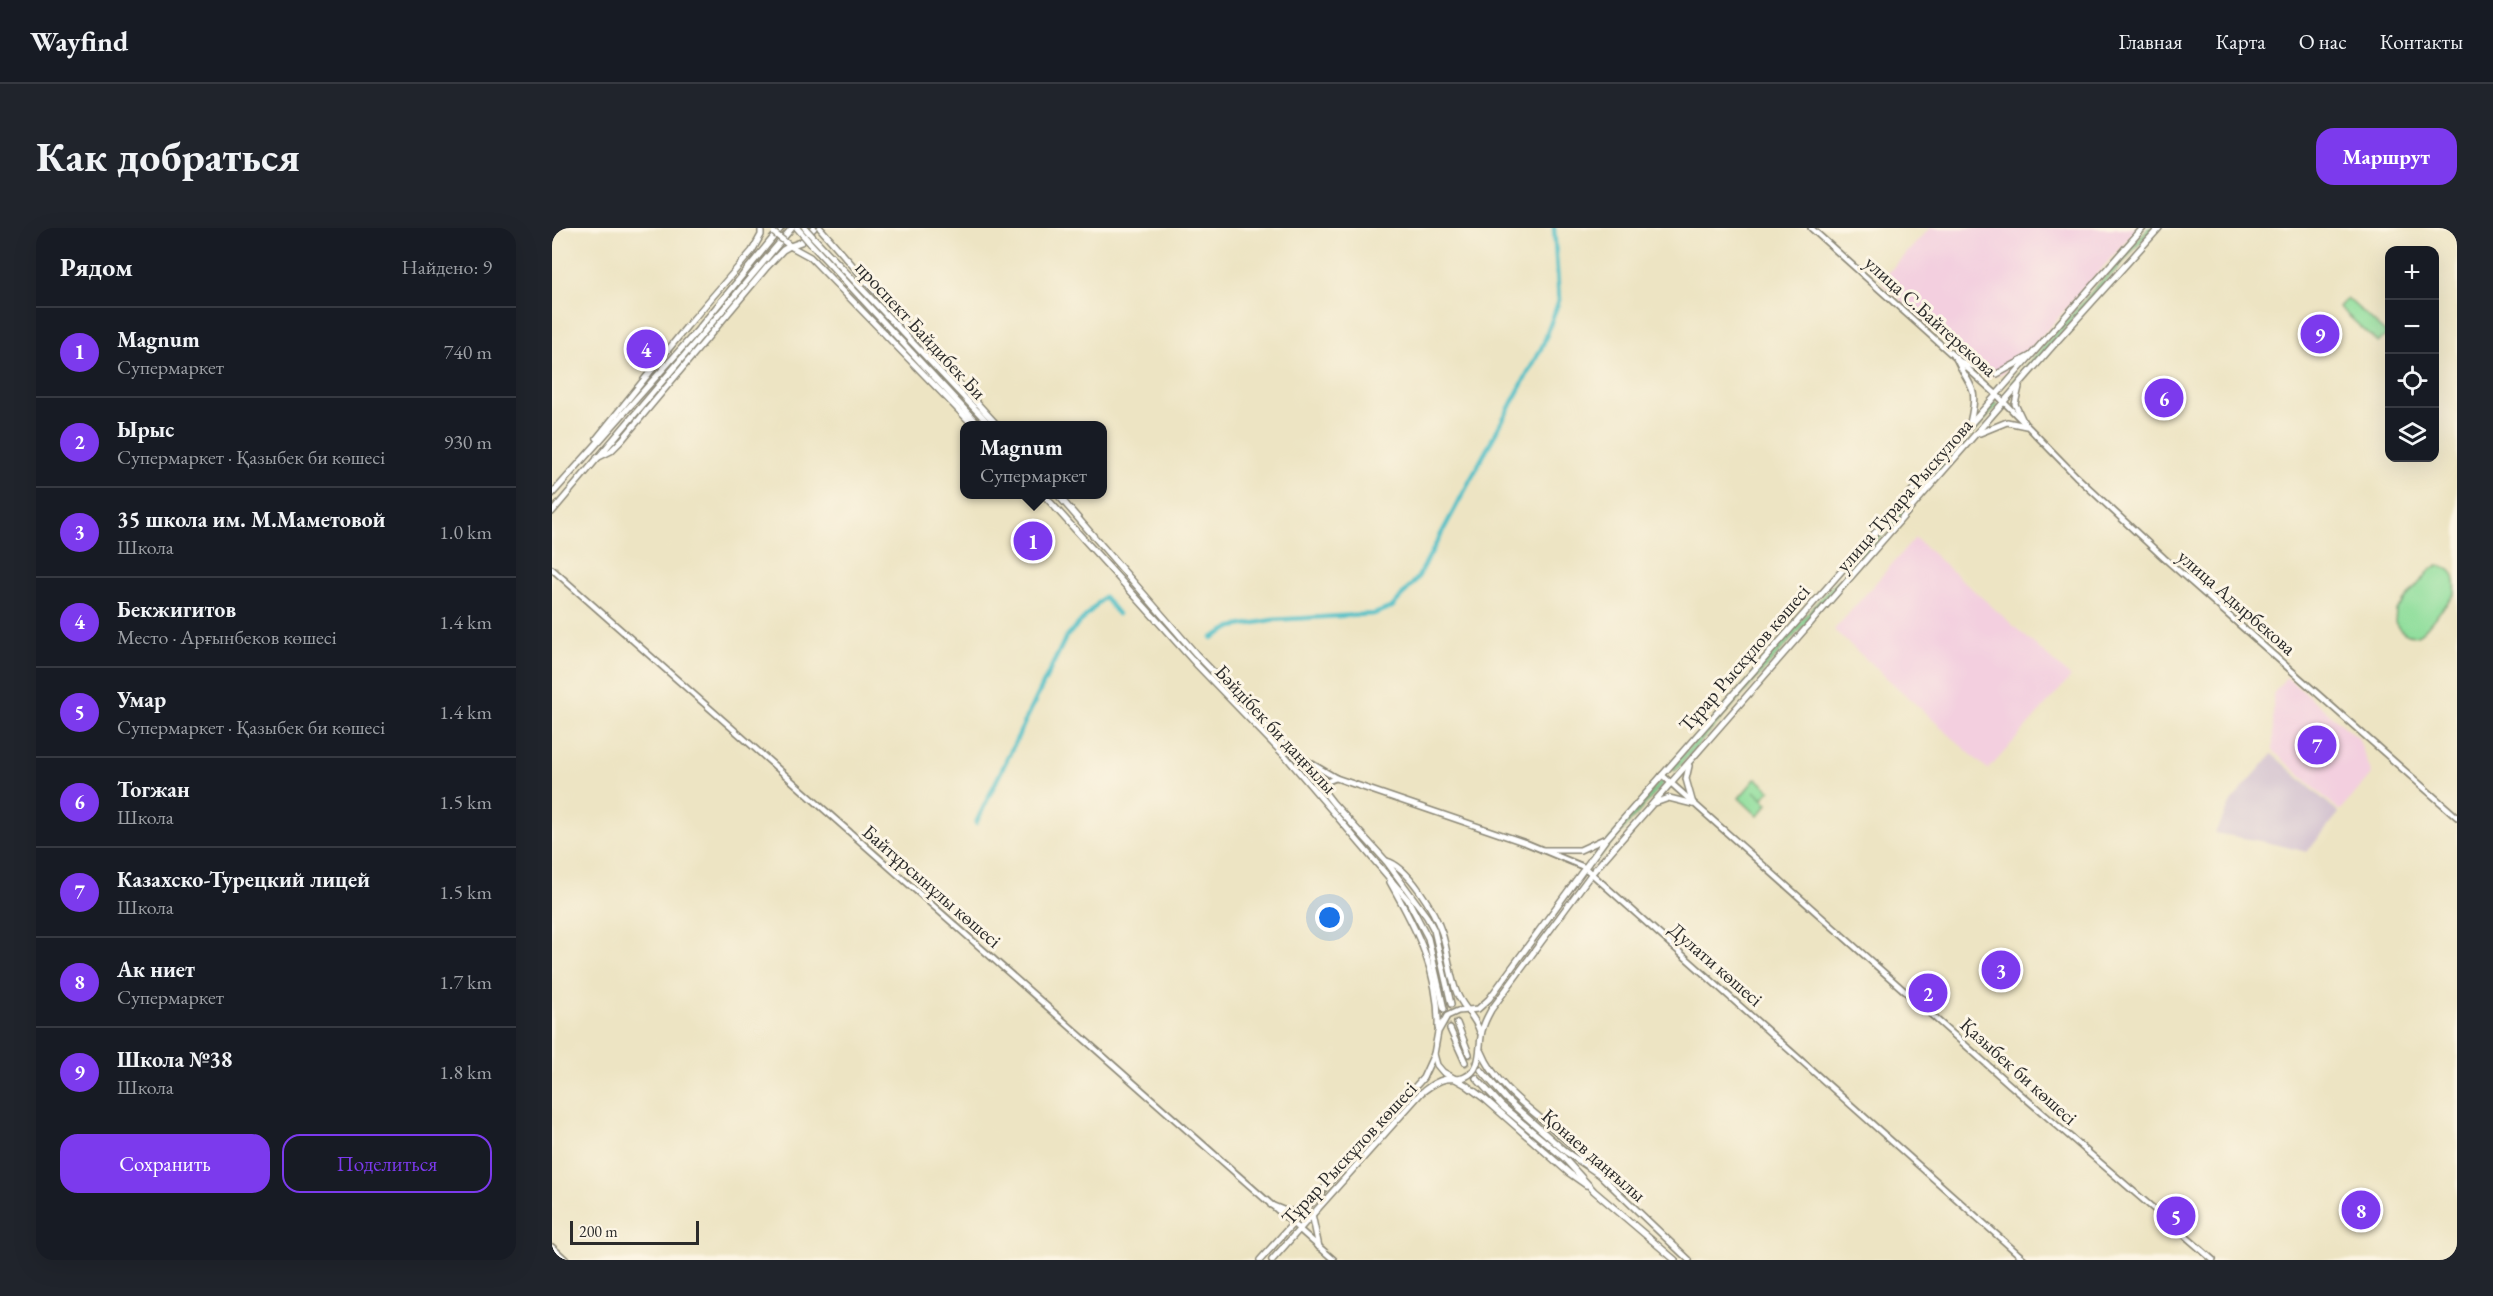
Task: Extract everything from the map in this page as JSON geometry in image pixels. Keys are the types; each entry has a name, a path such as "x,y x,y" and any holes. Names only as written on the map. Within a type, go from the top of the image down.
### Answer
{"main road":[{"path":"590,450 609,421 752,251 761,235 761,228"},
{"path":"552,494 696,332 781,228"},
{"path":"552,512 794,228 812,240 975,421"},
{"name":"проспект Байдибек Би","path":"805,228 812,240 986,421"},
{"path":"597,458 611,451 622,440 783,250 801,242 814,228"},
{"path":"820,228 880,298 993,421"},
{"name":"улица С.Байтерекова","path":"1811,228 2004,403"},
{"name":"Тұрар Рыскұлов көшесі","path":"1308,1208 1423,1078 1434,1054 1438,1032 1450,1014 1478,1009 1489,999 1606,838 2143,228"},
{"name":"улица Турара Рыскулова","path":"1672,783 2159,228"},
{"path":"772,230 784,242 810,256 969,421"},
{"path":"1958,360 1997,374 2023,357 2031,355"},
{"path":"1958,360 1964,375 1974,388 1976,401 1969,425"},
{"path":"2019,386 2015,404 2026,426"},
{"name":"улица Адырбекова","path":"2004,403 2164,558 2457,816"},
{"path":"1976,435 1995,425 2007,422 2026,426"},
{"name":"Бәйдібек би даңғылы","path":"1047,499 1198,666 1287,758 1408,900 1428,938 1444,1009"},
{"name":"Бәйдібек би даңғылы","path":"1060,499 1196,654 1302,763 1386,861 1427,916 1434,930 1450,1004"},
{"name":"Байтұрсынұлы көшесі","path":"552,569 1298,1229"},
{"path":"1841,571 1850,579"},
{"name":"Дулати көшесі","path":"1292,752 1336,778 1544,850 1584,867 2025,1260"},
{"path":"1693,804 1686,784 1686,775 1698,752"},
{"name":"Қазыбек би көшесі","path":"1662,775 2009,1084 2213,1260"},
{"path":"1322,789 1326,782 1336,778"},
{"path":"1592,873 1672,783"},
{"path":"1647,810 1661,800 1669,798 1693,804"},
{"path":"1544,850 1580,850 1606,838"},
{"path":"1386,861 1402,869 1433,915 1442,932 1455,989 1465,1010 1477,1021 1481,1035"},
{"path":"1383,870 1410,916 1428,955 1439,1011 1438,1032"},
{"name":"Тұрар Рыскұлов көшесі","path":"1272,1260 1422,1093 1436,1082 1466,1077 1474,1069 1481,1051 1481,1035 1491,1010 1592,873"},
{"path":"1457,1023 1469,1054"},
{"path":"1450,1029 1465,1062"},
{"path":"1481,1051 1487,1066 1498,1079 1562,1136 1600,1175"},
{"path":"1434,1054 1440,1069 1486,1100 1569,1173 1594,1191 1675,1260"},
{"name":"Қонаев даңғылы","path":"1481,1070 1505,1098 1566,1152 1600,1175 1689,1260"},
{"path":"1476,1078 1502,1106 1563,1157 1594,1191"},
{"path":"1271,1205 1288,1212 1308,1208"},
{"path":"1293,1224 1308,1208"},
{"path":"1312,1214 1319,1247"},
{"name":"Тұрар Рыскұлов көшесі","path":"1260,1260 1293,1224"},
{"path":"1298,1229 1334,1260"},
{"path":"552,1247 566,1260"}],"shaded area":[{"path":"1930,228 2138,228 2025,355 2003,373 1994,376 1981,373 1882,284 1885,276"},
{"path":"1915,538 2071,677 1988,770 1834,630"},
{"path":"2286,677 2358,738 2372,774 2340,811 2273,751 2273,694"},
{"path":"2272,754 2339,813 2307,852 2215,833 2231,802"}],"green space":[{"path":"2148,228 2153,228 2014,386 2011,383"},
{"path":"2347,298 2385,332 2385,336 2378,343 2339,307"},
{"path":"1995,402 1998,405 1853,569 1850,566"},
{"path":"2437,566 2450,570 2455,582 2455,593 2423,631 2413,636 2407,634 2395,622 2396,610 2431,569"},
{"path":"1837,580 1841,583 1675,771 1672,767"},
{"path":"1756,778 1770,790 1763,798 1754,791 1768,804 1758,816 1739,798"},
{"path":"1661,780 1664,783 1596,861 1593,858"}],"waterway":[{"path":"1212,638 1232,627 1272,620 1374,614 1392,607 1417,579 1543,345 1559,300 1554,228"},
{"path":"976,823 1066,637 1104,597 1118,614"}],"tunnel":[{"path":"1451,1004 1457,1023"},
{"path":"1444,1009 1450,1029"},
{"path":"1469,1054 1481,1070"},
{"path":"1465,1062 1476,1078"}],"place":[{"name":"Школа №38","path":"2320,334"},
{"name":"Бекжигитов","path":"646,349"},
{"name":"Тогжан","path":"2164,398"},
{"name":"Magnum","path":"1033,541"},
{"name":"Казахско-Турецкий лицей","path":"2317,745"},
{"name":"35 школа им. М.Маметовой","path":"2001,970"},
{"name":"Ырыс","path":"1928,993"},
{"name":"Ак ниет","path":"2361,1210"},
{"name":"Умар","path":"2176,1216"}]}
